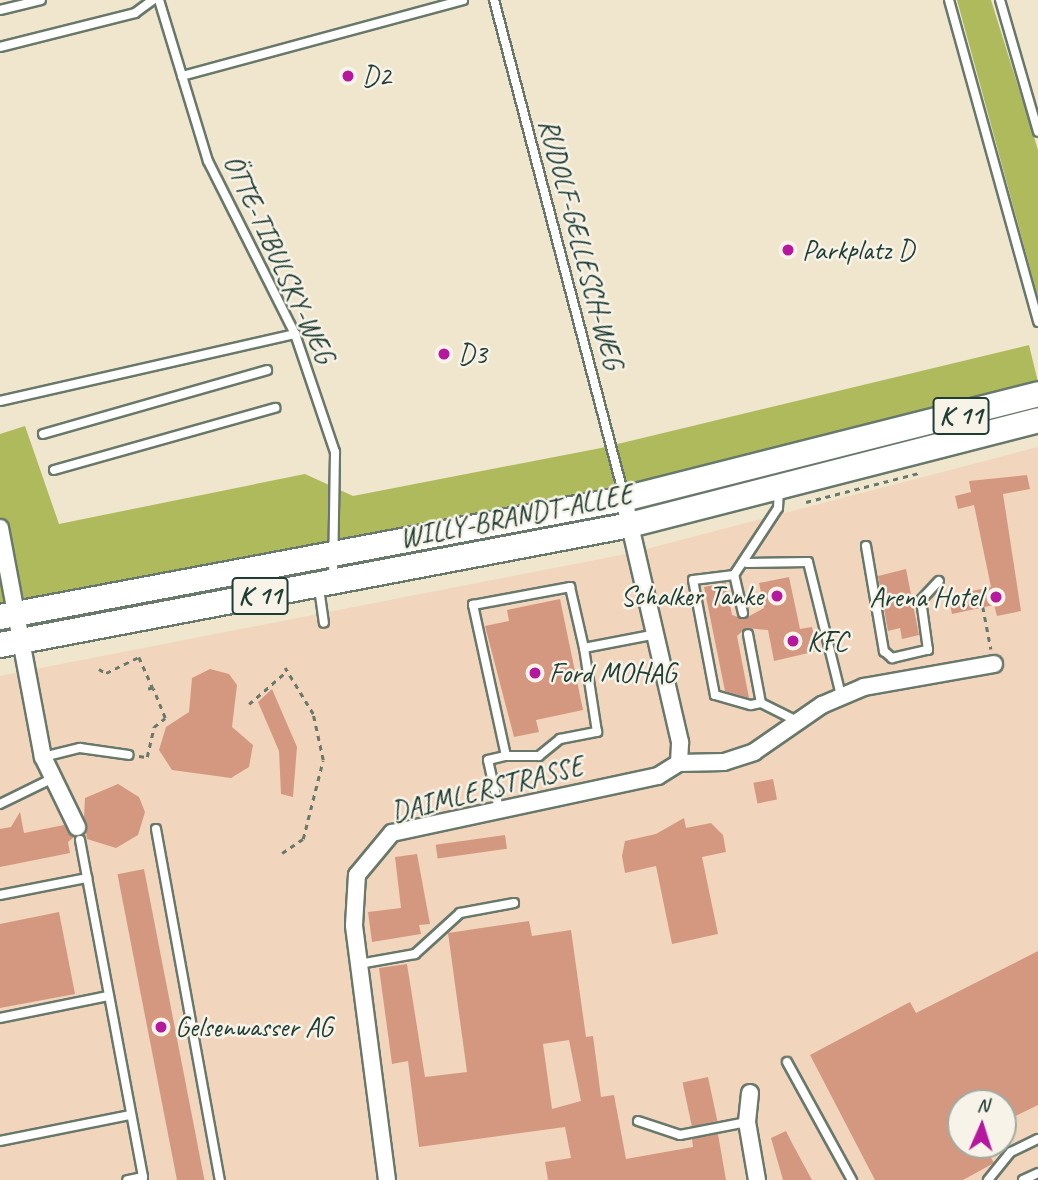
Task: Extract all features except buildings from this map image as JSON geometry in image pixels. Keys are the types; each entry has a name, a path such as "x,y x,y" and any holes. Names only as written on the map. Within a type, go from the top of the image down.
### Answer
{"main road":[{"name":"WILLY-BRANDT-ALLEE","path":"9,615 624,499 1038,394"},
{"name":"WILLY-BRANDT-ALLEE","path":"0,645 630,525 779,490 1038,420"}],"street":[{"path":"624,499 657,634 679,763 724,762 754,752 797,721 841,695 994,664"},
{"path":"0,528 9,615 24,640 43,757 49,780 78,833"},
{"name":"DAIMLERSTRASSE","path":"387,1180 359,964 353,898 356,875 392,833 658,776 679,763"},
{"path":"750,1093 747,1122 757,1180"}],"lane":[{"path":"0,10 41,0"},
{"path":"0,47 135,13 153,0"},
{"name":"ÖTTE-TIBULSKY-WEG","path":"159,0 208,161 295,334 335,452 324,624"},
{"path":"182,76 463,0"},
{"name":"RUDOLF-GELLESCH-WEG","path":"494,0 624,499"},
{"path":"949,0 1038,323"},
{"path":"1000,0 1038,132"},
{"path":"0,401 295,334"},
{"path":"43,434 267,370"},
{"path":"54,470 275,408"},
{"path":"779,490 778,508 747,563 734,575 692,580 715,695 761,703 797,721"},
{"path":"866,546 884,650 892,658 928,650 921,600 939,581"},
{"path":"747,563 808,562 841,695"},
{"path":"734,575 743,612"},
{"path":"499,809 488,760 506,756 539,756 560,739 597,733 584,648 570,587 473,605 506,756"},
{"path":"584,648 657,634"},
{"path":"748,634 761,703"},
{"path":"43,757 80,748 129,755"},
{"path":"0,804 49,780"},
{"path":"156,829 220,1180"},
{"path":"78,833 144,1179 127,1180"},
{"path":"0,895 87,878"},
{"path":"359,964 415,954 460,913 514,903"},
{"path":"0,1018 108,996"},
{"path":"788,1062 852,1180"},
{"path":"0,1141 130,1115"},
{"path":"638,1121 680,1135 747,1122"},
{"path":"988,1180 1011,1152 1038,1139"},
{"path":"1023,1180 1038,1173"}],"path":[{"path":"984,607 994,664"},
{"path":"99,669 106,673 139,657 150,689 165,718 154,727 147,757 129,755"},
{"path":"249,704 286,669 313,714 323,760 303,839 282,853"}],"shaded area":[{"path":"1038,447 1038,1180 0,1180 0,676 631,553"}],"green space":[{"path":"957,0 991,0 1038,150 1038,297"},
{"path":"1029,345 1038,382 632,488 0,603 0,434 25,426 59,524 305,474 353,496 601,448"}],"place":[{"name":"D2","path":"348,76"},
{"name":"Parkplatz D","path":"788,250"},
{"name":"D3","path":"444,354"},
{"name":"Schalker Tanke","path":"777,596"},
{"name":"Arena Hotel","path":"996,597"},
{"name":"KFC","path":"793,641"},
{"name":"Ford MOHAG","path":"535,673"},
{"name":"Gelsenwasser AG","path":"161,1027"}]}
